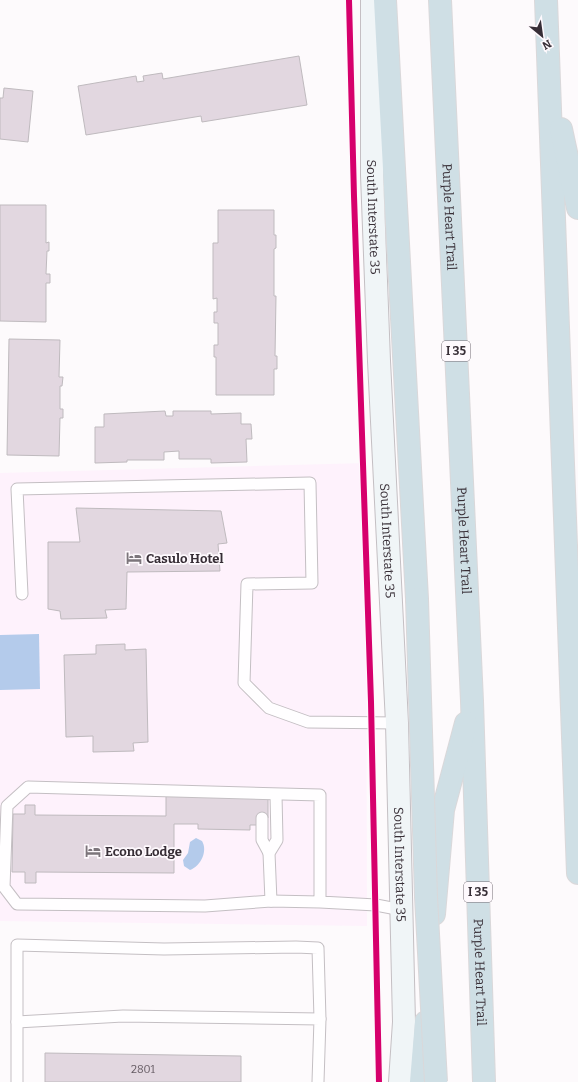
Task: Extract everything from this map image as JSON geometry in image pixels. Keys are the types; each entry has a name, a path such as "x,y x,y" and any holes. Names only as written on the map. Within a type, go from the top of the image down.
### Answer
{"highway":[{"path":"385,0 417,599 426,897 436,1082"},
{"name":"Purple Heart Trail","path":"440,0 472,701 484,1082"},
{"path":"546,0 578,873"},
{"path":"549,71 578,208"},
{"path":"421,1082 442,810 472,701"}],"main road":[{"name":"South Interstate 35","path":"372,0 372,175 379,361 397,723 402,910 404,1022 400,1082"}],"lane":[{"path":"22,594 17,489 310,483 312,583 247,584 244,683 269,708 308,722 397,723"},
{"path":"320,902 320,795 276,794 261,796 28,787 7,806 4,887 18,904 205,906 271,901 376,905 402,910"},
{"path":"269,853 277,840 276,794"},
{"path":"262,818 262,840 269,853 271,901"},
{"path":"17,1082 16,945 164,949 318,948 320,1018 318,1082"},
{"path":"17,1022 123,1016 320,1018"}],"shaded area":[{"path":"366,463 367,926 0,921 0,473"}],"water":[{"path":"39,634 40,689 0,690 0,635"},
{"path":"196,838 202,841 204,845 204,854 200,862 190,870 184,866 183,860 188,853 190,842"}],"building":[{"path":"299,56 307,105 202,122 201,116 86,135 78,86 136,76 137,82 144,81 143,76 162,73 163,79"},
{"path":"4,88 33,91 28,142 0,139 0,98 3,98"},
{"path":"0,205 46,205 46,243 49,242 49,251 47,251 46,274 50,274 50,283 46,283 46,322 0,321"},
{"path":"218,210 274,210 274,235 276,235 276,248 274,249 274,296 276,296 275,356 277,356 277,369 274,369 274,395 216,395 216,357 214,357 214,345 218,345 218,323 214,323 214,312 217,312 217,298 213,299 213,243 218,243"},
{"path":"9,339 60,340 59,377 63,377 62,386 60,386 60,409 63,409 63,418 60,418 59,456 7,455"},
{"path":"165,411 166,416 173,416 173,411 211,411 211,414 241,413 241,424 251,424 252,439 246,439 247,462 211,463 211,459 179,459 179,451 164,452 164,460 127,460 127,462 95,463 95,427 104,427 104,414"},
{"name":"Casulo Hotel","path":"76,508 221,511 227,543 218,544 220,571 127,572 126,609 105,610 107,618 61,619 60,611 48,609 48,542 80,542"},
{"path":"125,644 125,650 146,649 148,742 133,743 134,751 93,752 93,736 66,737 64,655 96,654 96,645"},
{"name":"Econo Lodge","path":"166,795 268,798 268,818 257,817 257,825 250,825 250,830 198,829 198,824 174,824 174,873 36,872 36,883 25,883 25,872 12,872 13,814 25,814 25,805 35,805 35,815 166,816"},
{"path":"45,1053 241,1056 241,1082 45,1082"}],"cycle path":[{"path":"349,0 371,702 379,1082"}],"place":[{"name":"Casulo Hotel","path":"134,558"},
{"name":"Econo Lodge","path":"93,851"}]}
